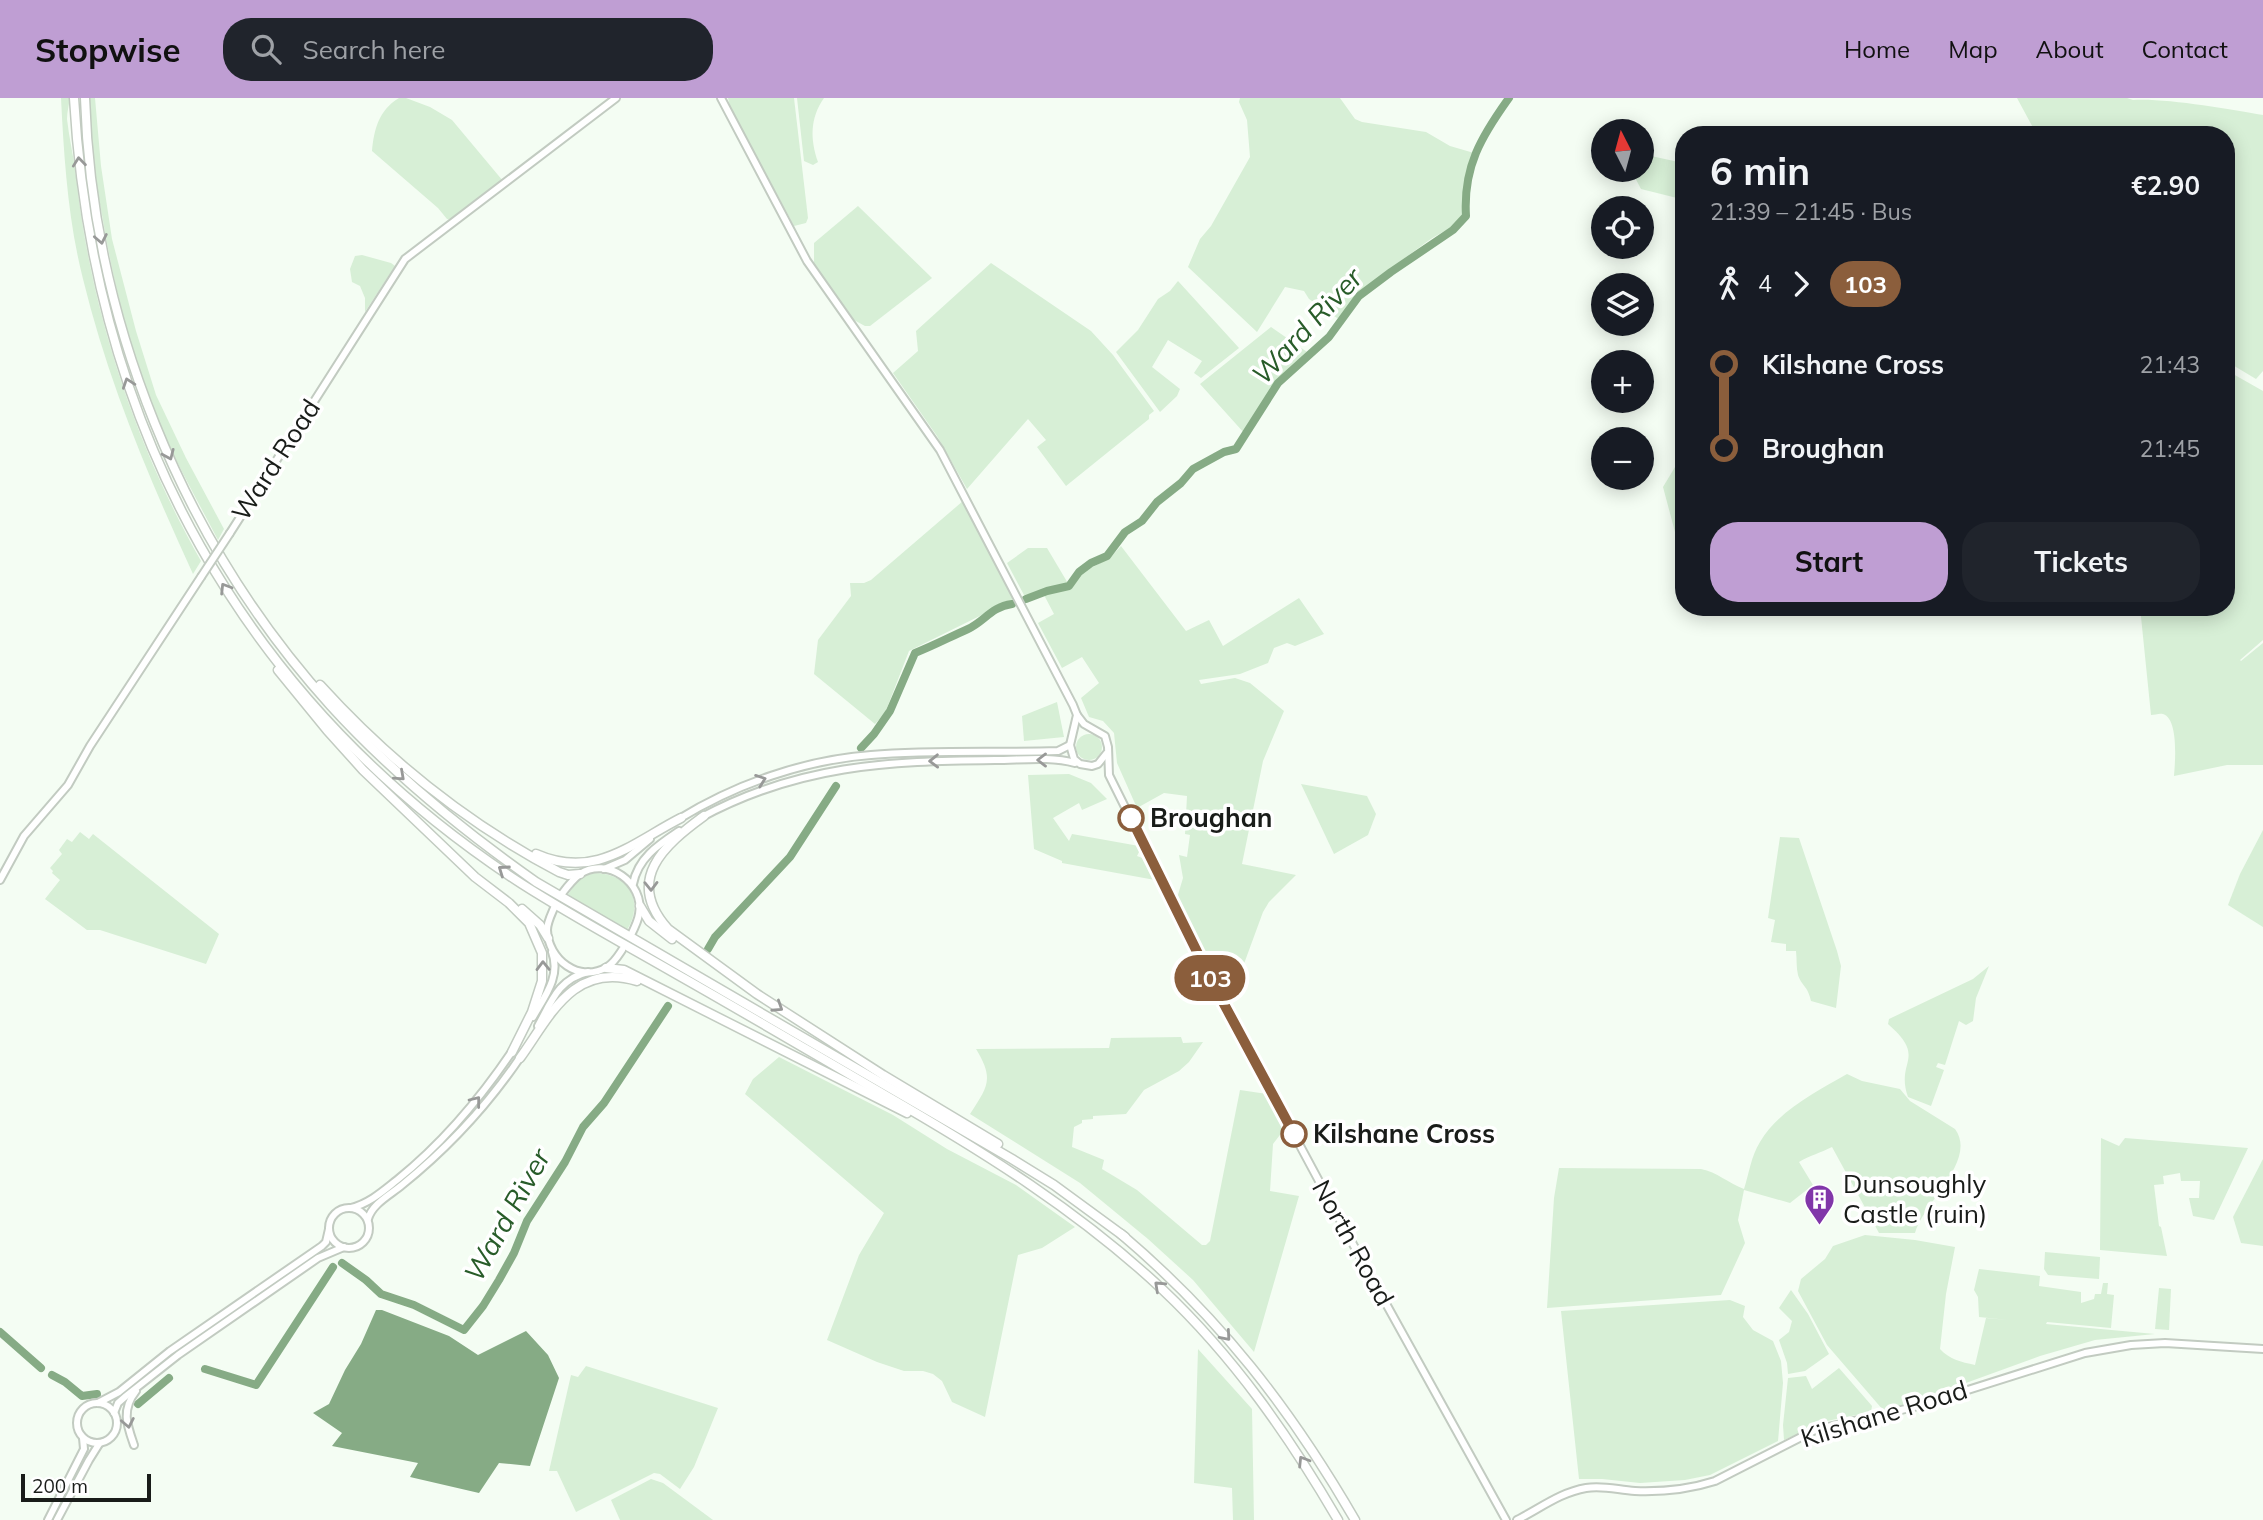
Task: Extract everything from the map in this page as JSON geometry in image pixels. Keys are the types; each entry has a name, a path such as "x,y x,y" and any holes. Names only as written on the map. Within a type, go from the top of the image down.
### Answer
{"highway":[{"path":"74,98 79,167 89,236 102,295 139,416 169,487 202,550 285,679 363,770 463,865 523,917 534,931 542,953 542,981 538,997 512,1052"},
{"path":"85,98 88,152 113,294 129,351 155,424 187,495 245,594 294,662 351,727 410,785 509,863 578,908 1013,1159 1125,1237"},
{"path":"245,594 298,660 359,725 405,767 475,821 559,872 568,875 580,874"},
{"path":"244,618 281,666 357,751 406,796 504,871 589,924 954,1135 1045,1194 1137,1266 1214,1343 1265,1406 1294,1446 1338,1520"},
{"path":"704,816 673,840 658,858 651,876 650,893 654,908 663,924 675,935 757,994"},
{"path":"475,821 537,855 572,863 613,856 681,818"},
{"path":"463,865 530,915 548,938"},
{"path":"640,906 657,928 883,1075 1027,1162 1063,1186 1125,1237 1177,1283 1248,1361 1292,1418 1355,1520"},
{"path":"606,968 624,970 925,1122 1045,1194"},
{"path":"522,1054 558,1003 576,989 592,982 611,978 629,979 672,995"}],"street":[{"name":"Ward Road","path":"0,880 24,836 68,785 91,744 405,259 616,98"},
{"path":"721,98 807,261 936,443 1023,604 1073,705 1076,715 1070,745 1074,759 1080,764"},
{"path":"1076,715 1105,736 1107,753 1104,759 1092,766"},
{"path":"1073,735 1091,728"},
{"path":"561,895 580,874 588,870 604,869 625,860 681,818 741,788 818,763 889,754 1058,751 1070,745"},
{"name":"North Road","path":"1107,753 1110,775 1215,987 1506,1520"},
{"path":"631,935 640,906 633,884 636,868 648,855 704,816 783,782 858,766 937,761 1049,760 1092,766 1110,775"},
{"path":"604,869 624,876 633,884"},
{"path":"48,1520 84,1449 83,1438 78,1429 79,1414 87,1406 119,1392 170,1351 322,1246 326,1242 334,1214 374,1198 412,1168 474,1105 512,1052 550,988 556,962 548,938 547,923 554,908"},
{"path":"368,1219 377,1204 432,1160 471,1121 522,1054 565,982 573,976 606,968 622,950"},
{"path":"552,951 567,967 588,972"},
{"path":"57,1520 96,1447 115,1433 117,1427 114,1413 118,1403 163,1366 318,1258 344,1247 355,1247 365,1241 369,1230 368,1219 361,1211 351,1208"},
{"path":"329,1229 334,1240 344,1247"},
{"name":"Kilshane Road","path":"1517,1520 1563,1495 1583,1488 1645,1491 1699,1486 1716,1481 1815,1430 1914,1407 2085,1353 2131,1345 2165,1343 2263,1349"},
{"path":"134,1445 126,1422 129,1401 140,1386 163,1366"},
{"path":"98,1403 114,1413"},
{"path":"83,1438 92,1443 101,1443"}],"shaded area":[{"path":"61,98 70,98 67,119 83,227 105,327 136,424 177,517 201,561 193,574 131,429 93,317 70,212"},
{"path":"89,98 95,98 101,166 112,239 136,331 156,395 224,529 218,540 159,423 129,336 111,264 97,186"},
{"path":"399,98 430,107 452,120 503,181 450,220 447,219 438,208 372,151 374,135 382,114"},
{"path":"728,98 794,98 808,218 806,223 794,226 730,107"},
{"path":"797,98 824,98 814,121 813,137 818,162 813,165 804,161"},
{"path":"1240,98 1340,98 1355,119 1362,122 1426,132 1450,146 1474,153 1464,182 1464,217 1380,277 1359,296 1340,320 1309,299 1304,291 1285,287 1257,332 1188,267 1200,239 1211,226 1250,157 1247,120 1239,102"},
{"path":"2017,98 2127,98 2197,104 2263,115 2263,371 2256,379 2235,366 2235,126 2032,126"},
{"path":"1654,157 1675,161 1675,198 1641,189 1637,182 1654,182"},
{"path":"858,206 932,278 870,326 852,319 814,263 814,243"},
{"path":"362,255 395,266 365,312 365,298 360,286 352,282 350,269 355,256"},
{"path":"991,263 1091,331 1113,355 1154,411 1149,415 1149,419 1066,486 1037,447 1046,440 1028,419 967,489 937,436 893,373 918,351 916,331"},
{"path":"1178,281 1239,348 1201,378 1194,373 1202,361 1168,340 1152,367 1180,389 1177,396 1160,412 1116,352 1138,330 1158,299"},
{"path":"1271,327 1310,354 1287,371 1245,434 1200,384"},
{"path":"2235,375 2263,391 2263,640 2240,660 2263,643 2263,765 2227,765 2174,776 2175,742 2172,724 2163,714 2151,715 2141,616 2235,616"},
{"path":"1675,467 1675,532 1663,487"},
{"path":"963,501 1014,599 909,651 885,713 875,724 814,674 818,640 851,596 850,583 871,580"},
{"path":"1121,546 1186,631 1209,620 1223,646 1299,598 1324,634 1295,646 1287,643 1274,648 1268,663 1240,674 1199,680 1201,684 1235,678 1250,683 1284,711 1263,761 1242,864 1296,875 1269,902 1263,912 1234,991 1226,998 1177,898 1183,878 1179,855 1187,857 1190,835 1185,834 1187,796 1164,793 1137,808 1117,763 1114,733 1103,721 1089,717 1081,698 1099,683 1082,657 1062,668 1038,623 1054,614 1044,595 1067,589 1085,571 1110,558"},
{"path":"1028,548 1047,548 1069,585 1060,590 1024,595 1007,563"},
{"path":"1057,702 1064,737 1024,741 1022,716"},
{"path":"1089,734 1098,738 1102,747 1098,756 1089,760 1080,756 1076,747 1080,738"},
{"path":"1069,774 1091,783 1107,799 1082,810 1079,803 1053,818 1069,841 1072,834 1139,846 1137,856 1145,859 1155,880 1062,863 1034,849 1028,775"},
{"path":"1301,784 1367,796 1376,814 1368,835 1334,854"},
{"path":"2263,830 2263,927 2228,905 2240,874"},
{"path":"80,832 89,839 93,834 219,934 206,964 100,930 87,930 45,899 60,880 50,868 62,854 59,850 67,839 72,842"},
{"path":"1780,837 1799,838 1837,951 1841,966 1836,1008 1811,1001 1798,975 1796,951 1786,951 1786,944 1771,942 1775,920 1768,918"},
{"path":"591,873 614,877 629,889 634,908 627,930 567,896 578,880"},
{"path":"1989,966 1976,998 1973,1021 1966,1025 1959,1021 1945,1065 1938,1063 1936,1067 1944,1070 1931,1106 1908,1097 1905,1075 1908,1053 1900,1036 1888,1024 1889,1019 1973,979"},
{"path":"1181,1037 1183,1043 1203,1042 1189,1062 1179,1071 1144,1090 1126,1114 1093,1116 1093,1119 1082,1120 1082,1123 1074,1127 1072,1147 1104,1160 1102,1169 1137,1190 1202,1245 1206,1245 1210,1241 1240,1090 1267,1094 1286,1127 1273,1144 1270,1191 1299,1196 1254,1352 1193,1280 1148,1239 1080,1183 970,1114 981,1097 987,1076 976,1049 1109,1048 1111,1038"},
{"path":"779,1057 893,1115 947,1149 1016,1185 1075,1227 1042,1248 1018,1255 985,1417 952,1402 942,1381 933,1374 904,1371 827,1340 859,1255 884,1213 745,1094 753,1079"},
{"path":"1847,1074 1862,1081 1900,1089 1910,1101 1955,1129 1960,1141 1960,1154 1955,1168 1915,1233 1879,1233 1832,1147 1799,1162 1813,1185 1790,1203 1744,1190 1738,1220 1745,1243 1721,1295 1547,1308 1554,1198 1559,1168 1701,1169 1744,1189 1754,1153 1777,1120 1811,1095"},
{"path":"2101,1138 2119,1146 2125,1138 2248,1148 2214,1220 2193,1216 2189,1198 2199,1198 2200,1181 2181,1181 2180,1173 2163,1176 2164,1184 2154,1185 2159,1226 2167,1256 2100,1250"},
{"path":"2263,1159 2263,1246 2241,1243 2233,1217"},
{"path":"1865,1235 1955,1247 1940,1349 1960,1361 1975,1365 1986,1318 2008,1320 1979,1317 1978,1297 1974,1290 1979,1269 2040,1276 2039,1286 2081,1292 2081,1303 2094,1299 2095,1294 2101,1294 2103,1283 2108,1283 2107,1294 2114,1295 2111,1328 2046,1324 2155,1334 2095,1340 2040,1356 1919,1400 1918,1392 1907,1404 1883,1410 1827,1345 1798,1291 1801,1279 1825,1259 1833,1246"},
{"path":"2045,1252 2100,1257 2099,1279 2048,1275 2044,1269"},
{"path":"2159,1288 2171,1289 2169,1330 2155,1329"},
{"path":"1791,1290 1808,1314 1829,1354 1805,1371 1788,1374 1779,1340 1789,1332 1792,1321 1779,1308"},
{"path":"1730,1300 1745,1306 1743,1317 1753,1330 1773,1341 1781,1361 1783,1383 1778,1441 1710,1475 1685,1480 1640,1483 1579,1479 1561,1311"},
{"path":"376,1310 449,1336 478,1355 526,1331 548,1355 559,1378 530,1466 499,1463 479,1493 410,1477 418,1463 332,1446 342,1433 313,1413 329,1404"},
{"path":"1198,1349 1252,1409 1254,1520 1233,1520 1232,1488 1194,1483"},
{"path":"586,1366 718,1408 694,1467 680,1489 660,1474 654,1473 576,1512 557,1471 549,1471 571,1375 578,1377"},
{"path":"1839,1368 1872,1406 1871,1412 1827,1421 1784,1440 1788,1378 1806,1376 1812,1389"},
{"path":"651,1479 663,1483 713,1520 620,1520 611,1500"}],"waterway":[{"name":"Ward River","path":"1026,599 1069,586 1079,572 1107,556 1125,532 1142,521 1157,502 1181,483 1193,469 1224,452 1236,449 1278,383 1329,337 1359,296 1453,230 1466,216 1468,182 1476,153 1509,98"},
{"name":"Ward River","path":"861,748 890,711 915,653 974,626 993,611 1012,604"},
{"name":"Ward River","path":"708,949 715,937 790,857 836,786"},
{"name":"Ward River","path":"342,1263 381,1294 414,1305 464,1330 499,1280 527,1221 565,1162 583,1127 604,1103 668,1006"},
{"name":"Ward River","path":"205,1369 256,1385 333,1267"},
{"name":"Ward River","path":"0,1332 41,1368"},
{"name":"Ward River","path":"52,1375 82,1396 97,1394"},
{"name":"Ward River","path":"138,1404 169,1378"}],"bus line":[{"name":"103","path":"1131,818 1210,978 1294,1134"}],"place":[{"name":"Broughan","path":"1131,818"},
{"name":"Kilshane Cross","path":"1294,1134"},
{"name":"Dunsoughly Castle (ruin)","path":"1820,1226"}]}
